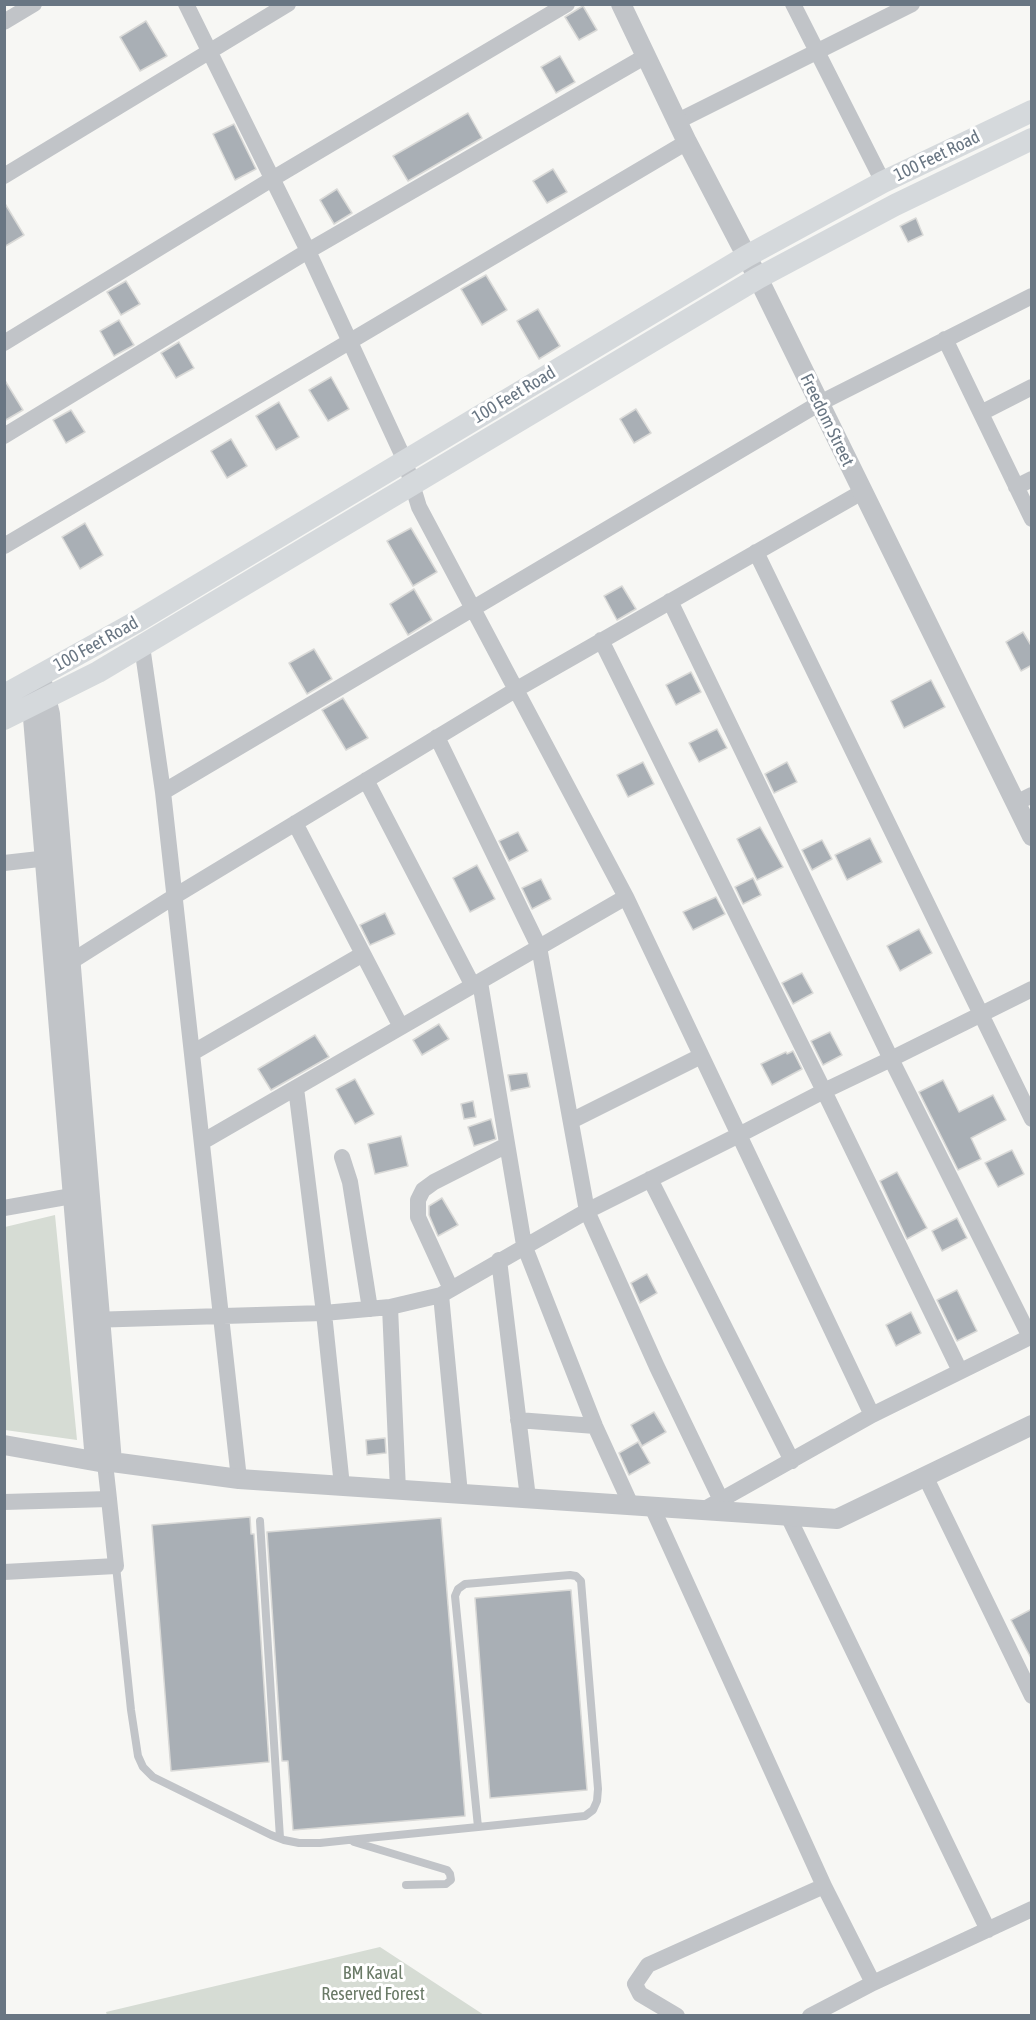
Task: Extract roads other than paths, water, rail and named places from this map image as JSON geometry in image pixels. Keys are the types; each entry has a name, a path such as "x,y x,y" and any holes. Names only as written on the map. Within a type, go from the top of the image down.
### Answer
{"main road":[{"name":"100 Feet Road","path":"4,719 36,691 138,621 747,256 883,182 1032,111"},
{"name":"100 Feet Road","path":"4,695 36,691 98,672 758,278 895,205 1032,140"}],"street":[{"path":"7,15 34,4"},
{"path":"186,4 308,251 405,460 419,507 626,897 872,1415"},
{"path":"4,176 288,4"},
{"path":"4,343 272,179 567,4"},
{"name":"Freedom Street","path":"621,4 687,142 747,256 862,492 1024,799 1032,836"},
{"path":"793,4 883,182"},
{"path":"678,121 912,4"},
{"path":"4,436 308,251 646,56"},
{"path":"4,546 687,142"},
{"path":"163,792 820,403 1032,296"},
{"path":"945,339 1032,519"},
{"path":"981,413 1032,387"},
{"path":"1016,487 1032,479"},
{"path":"62,967 517,689 862,492"},
{"path":"756,552 1032,1119"},
{"path":"670,601 891,1059 1031,1337 872,1415 703,1510"},
{"path":"601,640 960,1371"},
{"path":"142,646 163,792 239,1479"},
{"path":"4,1572 116,1566 104,1462 53,857 36,691"},
{"path":"437,737 539,947 586,1210 657,1367 721,1500"},
{"path":"366,780 476,984 524,1245 595,1426 631,1505"},
{"path":"295,823 401,1027"},
{"path":"4,863 53,857"},
{"path":"202,1142 626,897"},
{"path":"192,1053 363,954"},
{"path":"91,1319 324,1313 390,1307 446,1292 586,1210 739,1135 824,1090 1032,989"},
{"path":"571,1121 701,1056"},
{"path":"296,1088 324,1313 342,1486"},
{"path":"460,1494 446,1292 418,1217 418,1200 423,1190 434,1182 507,1145"},
{"path":"342,1157 350,1182 370,1309"},
{"path":"650,1179 792,1461"},
{"path":"4,1208 81,1194"},
{"path":"499,1260 528,1498"},
{"path":"390,1307 398,1490"},
{"path":"518,1420 595,1426"},
{"path":"4,1445 104,1462 239,1479 837,1519 1030,1430"},
{"path":"926,1476 1032,1696"},
{"path":"4,1502 109,1499"},
{"path":"652,1507 824,1886 873,1983"},
{"path":"788,1516 988,1930"},
{"path":"677,2016 640,1994 635,1984 648,1965 824,1886"},
{"path":"810,2016 873,1983 1032,1909"}],"lane":[{"path":"260,1521 280,1839"},
{"path":"116,1566 133,1721 138,1756 143,1767 153,1777 280,1839 299,1843 348,1840 478,1827 585,1816 593,1810 597,1801 581,1581 576,1576 465,1584 458,1589 455,1596 478,1827"},
{"path":"348,1840 447,1870 450,1874 451,1880 446,1884 406,1885"}],"park label":[{"name":"BM Kaval Reserved Forest","path":"373,1983"}]}
